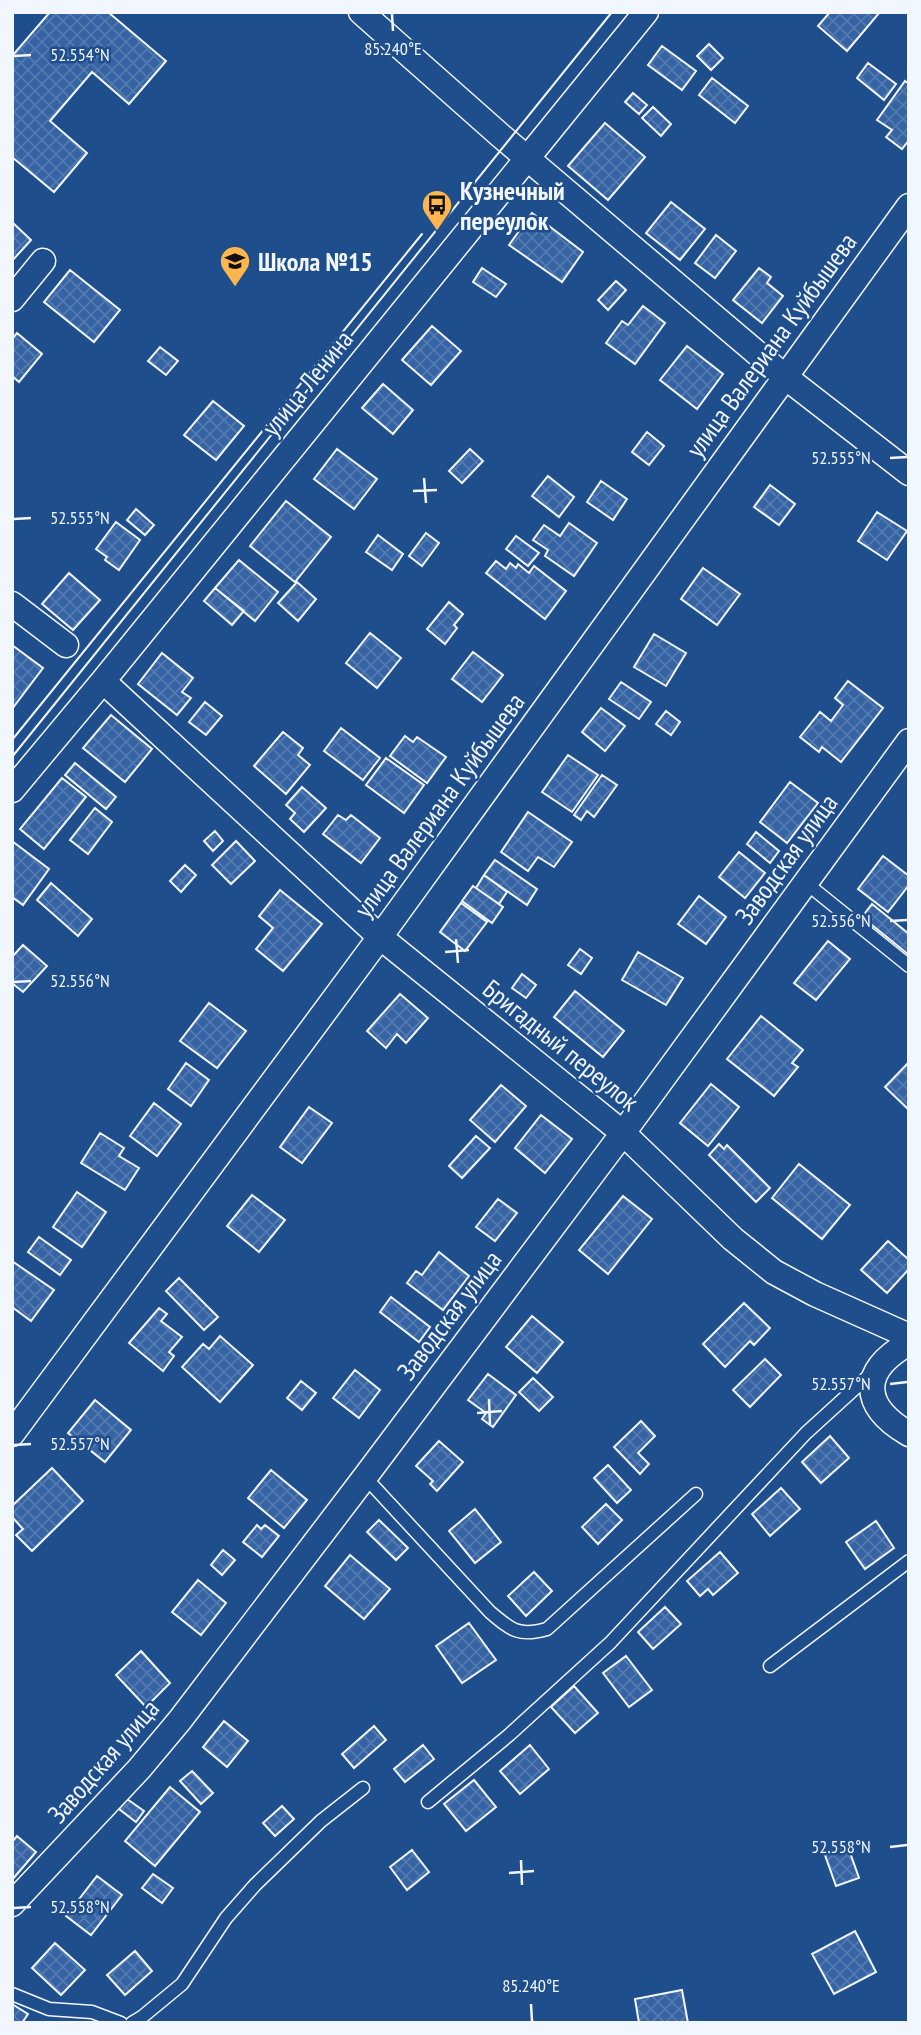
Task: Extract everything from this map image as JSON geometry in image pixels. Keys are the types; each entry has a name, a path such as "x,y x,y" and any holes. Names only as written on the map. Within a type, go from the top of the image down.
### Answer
{"street":[{"path":"361,12 528,159 784,376 909,473"},
{"name":"улица Ленина","path":"12,790 646,12"},
{"name":"улица Валериана Куйбышева","path":"12,1434 380,937 909,206"},
{"path":"12,299 43,261"},
{"path":"12,604 66,645"},
{"name":"Бригадный переулок","path":"103,681 380,937 623,1133 733,1239 774,1272 815,1294 909,1336"},
{"name":"Заводская улица","path":"12,1904 157,1747 365,1477 623,1133 909,741"},
{"path":"909,1343 876,1370 872,1384 880,1411 892,1424 909,1434"}],"lane":[{"path":"806,883 909,966"},
{"path":"428,1802 509,1735 610,1643 806,1433 876,1370"},
{"path":"365,1477 490,1612 522,1633 547,1629 696,1494"},
{"path":"770,1666 909,1561"},
{"path":"131,2023 182,1984 226,1918 255,1885 321,1821 363,1788"},
{"path":"12,1994 49,2009 92,2012 121,2023"}],"building":[{"path":"50,12 108,12 166,61 129,104 92,72 50,121 87,153 54,192 12,157 12,56"},
{"path":"830,12 880,12 847,51 818,26"},
{"path":"709,44 723,58 711,70 697,56"},
{"path":"662,46 696,71 682,90 648,65"},
{"path":"868,63 896,84 884,100 857,78"},
{"path":"712,78 748,106 735,123 699,95"},
{"path":"905,81 909,84 909,140 902,149 886,137 892,130 877,120"},
{"path":"633,93 647,105 639,114 625,102"},
{"path":"653,107 671,124 661,136 642,118"},
{"path":"605,123 645,157 608,200 568,166"},
{"path":"671,202 705,229 680,260 646,233"},
{"path":"532,213 583,252 562,282 509,245"},
{"path":"12,222 31,240 12,261"},
{"path":"716,235 736,251 715,278 695,263"},
{"path":"482,268 506,284 496,297 473,282"},
{"path":"759,268 771,277 767,283 783,296 762,323 733,300"},
{"path":"70,270 120,310 94,342 44,302"},
{"path":"616,281 626,290 608,310 598,300"},
{"path":"643,306 665,323 635,364 606,343 622,321 628,325"},
{"path":"432,326 461,351 431,385 402,360"},
{"path":"17,333 42,354 19,382 12,376 12,339"},
{"path":"687,346 723,374 697,409 660,380"},
{"path":"160,347 178,361 166,375 148,361"},
{"path":"383,384 413,410 393,434 362,408"},
{"path":"213,401 244,426 216,460 184,435"},
{"path":"647,432 664,446 649,465 632,452"},
{"path":"337,449 377,479 354,509 314,479"},
{"path":"470,449 483,461 462,483 449,471"},
{"path":"548,476 574,497 559,517 532,496"},
{"path":"601,481 627,499 613,520 587,502"},
{"path":"770,485 795,504 779,525 754,507"},
{"path":"286,501 331,537 295,582 250,546"},
{"path":"136,509 154,525 145,535 127,520"},
{"path":"877,512 907,531 887,560 858,541"},
{"path":"116,522 140,540 119,570 96,549"},
{"path":"569,523 597,543 574,576 545,556 548,550 533,540 544,525 560,536"},
{"path":"426,533 439,543 422,566 409,556"},
{"path":"378,535 403,554 392,570 366,552"},
{"path":"516,536 539,553 528,566 506,549"},
{"path":"239,560 278,592 255,621 215,588"},
{"path":"496,561 506,569 510,563 516,568 518,564 529,573 534,566 566,591 545,619 486,573"},
{"path":"703,568 740,594 717,625 681,599"},
{"path":"69,573 100,600 73,630 42,604"},
{"path":"297,582 316,599 298,621 278,603"},
{"path":"215,588 244,611 232,625 204,601"},
{"path":"449,602 463,614 445,644 427,629"},
{"path":"370,633 401,658 377,688 346,663"},
{"path":"654,634 686,653 666,686 634,667"},
{"path":"12,645 43,668 12,709"},
{"path":"473,652 503,675 482,702 452,679"},
{"path":"162,653 193,678 182,692 191,698 177,715 138,684"},
{"path":"848,681 883,708 841,762 822,747 819,752 800,737 820,712 831,721 843,705 835,698"},
{"path":"621,682 651,702 639,719 609,699"},
{"path":"205,702 222,716 206,735 189,722"},
{"path":"601,708 625,726 605,751 582,732"},
{"path":"666,711 680,722 671,735 656,724"},
{"path":"111,715 152,749 125,782 83,748"},
{"path":"341,728 380,758 363,780 324,751"},
{"path":"283,732 303,748 298,755 310,765 286,794 254,766"},
{"path":"405,736 413,742 417,737 446,757 427,783 390,756"},
{"path":"568,755 598,775 572,812 542,792"},
{"path":"386,758 424,785 404,813 366,785"},
{"path":"75,763 116,797 106,809 65,775"},
{"path":"602,775 617,785 594,817 587,811 581,820 574,815"},
{"path":"62,778 86,797 44,849 20,829"},
{"path":"790,782 818,803 787,843 760,822"},
{"path":"302,787 326,808 304,832 290,819 295,813 286,805"},
{"path":"95,808 112,822 88,854 70,840"},
{"path":"528,812 572,842 554,867 538,857 528,871 501,852"},
{"path":"338,815 346,820 351,815 380,838 361,863 323,834"},
{"path":"215,831 223,841 213,851 204,841"},
{"path":"756,832 779,851 770,863 747,844"},
{"path":"12,841 49,869 23,905 12,897"},
{"path":"236,841 255,861 231,884 212,865"},
{"path":"739,852 765,873 745,898 719,877"},
{"path":"883,856 909,876 909,885 888,912 858,889"},
{"path":"495,860 537,889 527,905 484,875"},
{"path":"185,865 196,875 181,892 170,881"},
{"path":"484,875 507,892 499,904 476,888"},
{"path":"51,883 92,919 78,936 37,900"},
{"path":"473,886 503,907 492,923 462,901"},
{"path":"280,890 322,924 283,971 256,949 273,928 259,916"},
{"path":"699,896 726,917 706,944 678,924"},
{"path":"461,903 487,922 465,951 440,932"},
{"path":"872,904 909,934 909,955 862,917"},
{"path":"828,941 850,959 816,1000 794,983"},
{"path":"23,945 47,966 23,992 12,983 12,957"},
{"path":"580,949 592,958 581,974 568,965"},
{"path":"638,952 683,978 666,1005 622,980"},
{"path":"522,974 536,985 526,998 512,988"},
{"path":"575,991 624,1031 603,1057 554,1017"},
{"path":"400,994 428,1018 406,1043 397,1034 386,1048 367,1031"},
{"path":"209,1003 246,1031 217,1068 180,1041"},
{"path":"761,1016 803,1050 792,1063 798,1067 774,1096 727,1059"},
{"path":"909,1062 909,1108 908,1109 885,1087"},
{"path":"186,1063 209,1080 191,1106 168,1089"},
{"path":"711,1084 739,1107 708,1146 680,1123"},
{"path":"501,1085 526,1106 495,1142 470,1120"},
{"path":"154,1103 181,1124 157,1156 130,1136"},
{"path":"309,1107 332,1123 302,1163 280,1147"},
{"path":"541,1115 572,1139 545,1173 515,1148"},
{"path":"100,1133 124,1148 119,1156 139,1168 125,1190 81,1163"},
{"path":"476,1136 490,1148 462,1178 449,1166"},
{"path":"719,1144 724,1149 727,1145 770,1188 756,1202 709,1155"},
{"path":"799,1164 850,1205 822,1239 772,1198"},
{"path":"77,1192 106,1212 82,1247 53,1227"},
{"path":"252,1195 285,1220 259,1252 227,1226"},
{"path":"623,1196 652,1219 608,1274 579,1250"},
{"path":"498,1199 517,1213 495,1241 476,1227"},
{"path":"39,1237 71,1260 60,1275 28,1252"},
{"path":"888,1241 909,1260 909,1269 887,1293 861,1270"},
{"path":"439,1252 469,1276 443,1310 407,1283 416,1271 422,1275"},
{"path":"12,1261 54,1290 31,1321 12,1307"},
{"path":"179,1278 218,1317 204,1330 166,1291"},
{"path":"391,1297 430,1327 419,1342 380,1312"},
{"path":"744,1303 770,1328 754,1345 750,1341 725,1367 703,1344"},
{"path":"159,1308 167,1314 161,1321 182,1337 169,1352 174,1356 163,1371 129,1343"},
{"path":"532,1316 563,1342 537,1373 506,1347"},
{"path":"220,1336 253,1365 220,1402 182,1367 203,1344 209,1349"},
{"path":"765,1359 781,1375 750,1407 733,1390"},
{"path":"355,1370 380,1390 359,1418 333,1398"},
{"path":"488,1374 516,1395 493,1427 482,1419 486,1413 468,1400"},
{"path":"533,1378 553,1397 539,1411 519,1392"},
{"path":"301,1381 316,1393 302,1410 287,1398"},
{"path":"95,1400 131,1430 105,1462 68,1433"},
{"path":"641,1421 655,1436 638,1453 649,1464 640,1474 614,1447"},
{"path":"830,1436 849,1458 821,1483 802,1462"},
{"path":"439,1441 463,1462 437,1491 430,1484 433,1481 416,1466"},
{"path":"608,1465 631,1490 617,1503 594,1478"},
{"path":"52,1468 83,1501 32,1551 16,1535 23,1529 12,1517 12,1506"},
{"path":"271,1470 307,1500 284,1528 248,1498"},
{"path":"781,1488 800,1509 770,1536 752,1514"},
{"path":"606,1504 622,1520 598,1544 582,1527"},
{"path":"475,1509 501,1542 475,1563 449,1531"},
{"path":"379,1520 408,1548 396,1560 367,1532"},
{"path":"876,1521 894,1548 865,1569 846,1542"},
{"path":"257,1525 261,1529 265,1525 279,1536 262,1557 243,1542"},
{"path":"223,1550 235,1560 222,1575 211,1565"},
{"path":"720,1552 738,1573 713,1595 708,1589 700,1596 687,1581"},
{"path":"350,1555 390,1589 364,1619 325,1586"},
{"path":"534,1572 552,1591 526,1616 508,1596"},
{"path":"198,1580 226,1603 201,1635 172,1612"},
{"path":"665,1607 681,1624 653,1649 638,1632"},
{"path":"469,1623 496,1660 462,1683 436,1646"},
{"path":"141,1651 170,1683 146,1707 116,1675"},
{"path":"626,1656 652,1690 629,1707 603,1673"},
{"path":"574,1686 598,1713 575,1733 551,1707"},
{"path":"224,1721 248,1741 227,1767 203,1747"},
{"path":"374,1726 386,1740 354,1768 342,1754"},
{"path":"423,1745 434,1759 405,1782 394,1769"},
{"path":"530,1745 549,1769 520,1794 500,1771"},
{"path":"192,1771 213,1793 201,1804 180,1781"},
{"path":"474,1780 496,1807 466,1831 444,1804"},
{"path":"170,1787 200,1812 155,1866 125,1841"},
{"path":"127,1799 144,1811 136,1822 119,1809"},
{"path":"282,1806 294,1819 275,1836 263,1823"},
{"path":"17,1836 36,1852 12,1880 12,1842"},
{"path":"848,1847 859,1878 836,1886 825,1855"},
{"path":"412,1850 429,1872 407,1890 390,1867"},
{"path":"153,1874 173,1888 162,1903 142,1888"},
{"path":"97,1876 122,1895 91,1935 66,1916"},
{"path":"855,1931 876,1972 834,1994 812,1954"},
{"path":"55,1943 85,1970 61,1995 32,1968"},
{"path":"135,1951 152,1971 125,1995 107,1975"},
{"path":"682,1990 688,2023 639,2023 635,1999"},
{"path":"12,2004 28,2014 22,2023 12,2023"}],"tram line":[{"path":"12,757 612,12"},
{"path":"12,740 422,234"}],"place":[{"name":"Кузнечный переулок","path":"437,232"},
{"name":"Школа №15","path":"235,288"}]}
